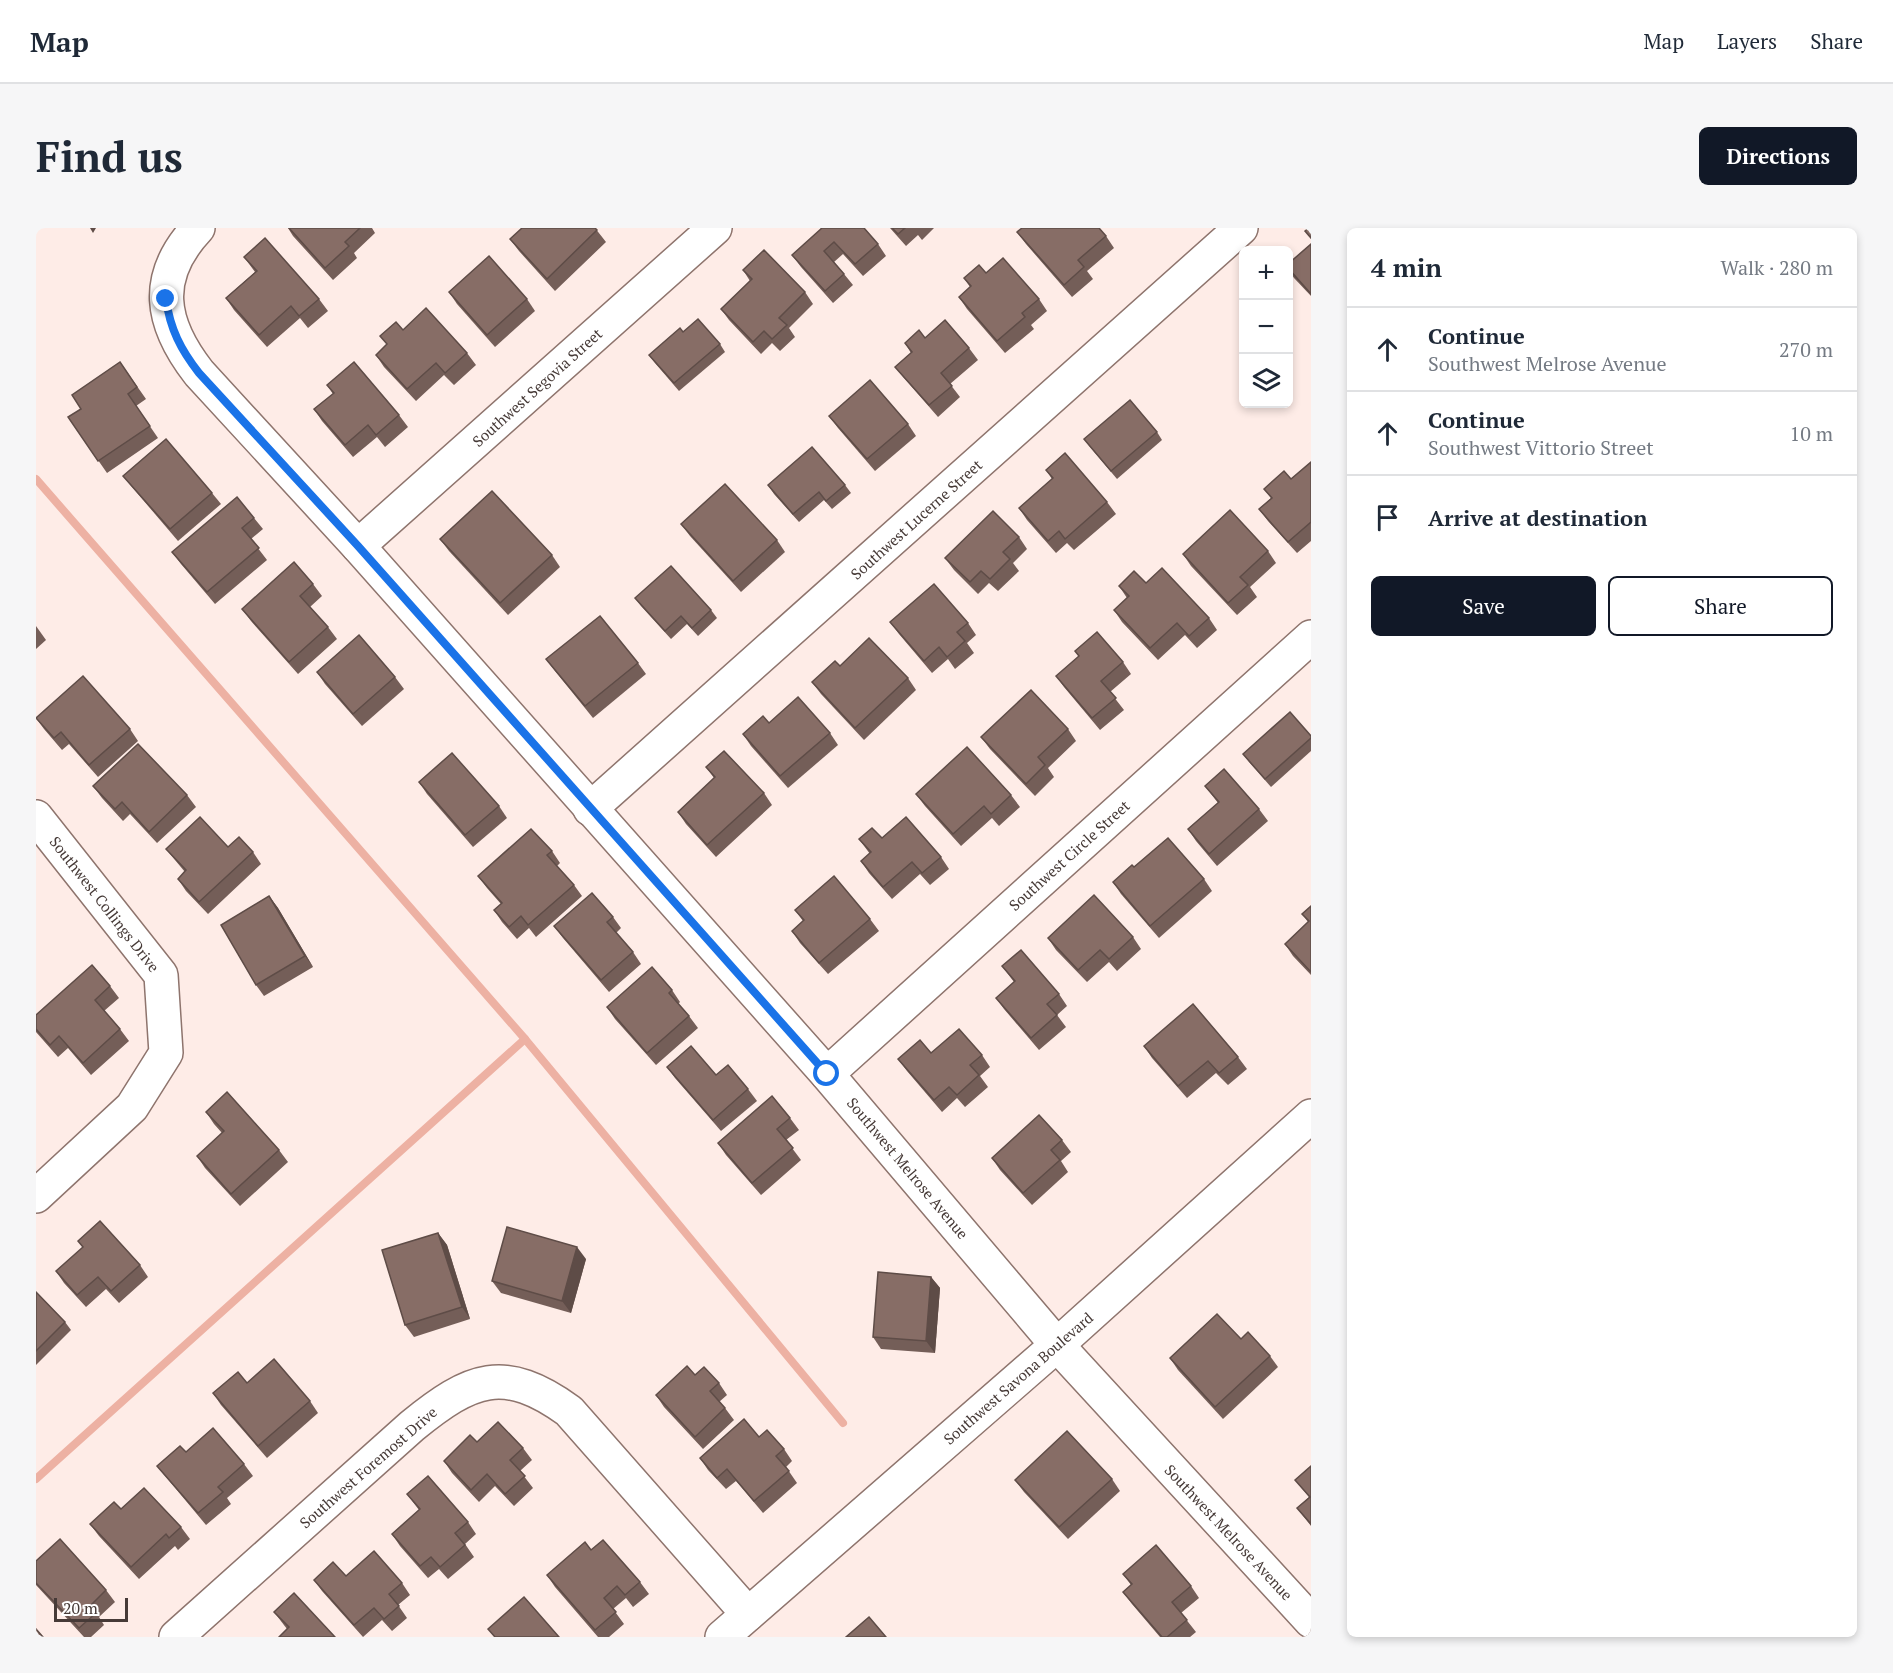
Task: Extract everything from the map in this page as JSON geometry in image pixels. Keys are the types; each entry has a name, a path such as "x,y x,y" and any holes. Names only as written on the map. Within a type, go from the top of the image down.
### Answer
{"street":[{"name":"Southwest Melrose Avenue","path":"198,228 176,254 169,276 166,299 168,317 174,336 199,373 358,546 827,1074 1057,1345 1311,1622"},
{"name":"Southwest Segovia Street","path":"358,546 715,228"},
{"name":"Southwest Lucerne Street","path":"590,809 1241,228"},
{"name":"Southwest Circle Street","path":"827,1074 1311,636"},
{"name":"Southwest Collings Drive","path":"36,817 161,975 166,1053 132,1107 36,1196"},
{"name":"Southwest Savona Boulevard","path":"722,1637 1057,1345 1311,1116"},
{"name":"Southwest Foremost Drive","path":"176,1637 439,1404 461,1391 501,1381 526,1386 569,1411 748,1614"},
{"path":"1296,1637 1311,1622"}],"building":[{"path":"289,228 360,228 345,242 349,246 325,268"},
{"path":"522,228 595,228 597,230 547,279 510,239"},
{"path":"822,228 864,228 878,244 855,264 834,242 824,251 844,274 825,291 792,255"},
{"path":"892,228 905,228 898,234"},
{"path":"1022,228 1099,228 1106,236 1078,260 1084,267 1064,285 1017,232"},
{"path":"1311,228 1311,238 1305,231"},
{"path":"265,238 319,299 299,316 291,306 259,335 226,298 257,271 244,257"},
{"path":"1311,244 1311,294 1293,274 1293,260"},
{"path":"764,250 805,292 779,318 787,325 772,339 764,331 753,342 721,309 752,279 743,270"},
{"path":"489,256 527,299 487,335 449,292"},
{"path":"1003,258 1039,299 1022,313 1025,317 997,341 959,297 971,286 964,278 979,265 986,273"},
{"path":"426,308 467,353 445,373 436,363 407,389 376,355 387,344 380,336 396,322 403,330"},
{"path":"698,319 720,344 674,383 649,355 680,328 683,332"},
{"path":"945,320 969,348 941,373 952,386 929,405 895,367 912,352 905,343 919,330 925,338"},
{"path":"120,362 137,387 128,394 150,426 98,461 68,417 81,409 72,395"},
{"path":"354,362 399,415 376,435 368,425 345,445 314,409 334,393 327,385"},
{"path":"870,380 908,424 867,459 829,416"},
{"path":"1130,400 1157,432 1111,471 1084,439"},
{"path":"166,439 212,493 170,529 123,476"},
{"path":"812,447 845,485 826,501 819,492 793,514 768,485"},
{"path":"1065,453 1107,502 1065,539 1059,531 1048,541 1019,508 1053,478 1046,470"},
{"path":"1311,462 1311,522 1288,542 1259,509 1272,498 1264,489 1284,471 1291,479"},
{"path":"725,484 777,540 733,581 681,524"},
{"path":"492,491 552,555 500,603 440,539"},
{"path":"237,497 254,518 242,528 259,548 207,592 172,552"},
{"path":"1230,510 1268,551 1240,577 1248,585 1228,603 1183,554"},
{"path":"993,511 1019,537 1003,552 1010,559 990,579 981,571 970,582 945,558"},
{"path":"294,562 313,584 300,596 328,627 289,662 242,609"},
{"path":"671,566 711,610 692,628 681,616 665,631 635,598"},
{"path":"1162,568 1209,618 1189,636 1177,623 1150,648 1114,610 1129,596 1119,586 1134,571 1146,583"},
{"path":"934,584 968,623 957,632 965,641 947,657 939,647 924,661 890,622"},
{"path":"600,616 638,663 585,706 546,659"},
{"path":"1097,632 1123,662 1101,681 1116,698 1092,718 1056,676 1079,656 1075,651"},
{"path":"359,635 395,677 353,714 317,672"},
{"path":"869,638 908,678 855,728 812,682 835,661 840,666"},
{"path":"83,676 130,729 89,765 61,732 54,738 36,718"},
{"path":"1031,690 1068,729 1038,757 1045,765 1026,784 981,737"},
{"path":"798,697 830,733 780,776 743,734 763,716 769,723"},
{"path":"1290,712 1311,738 1265,779 1243,754"},
{"path":"138,744 187,795 149,832 122,802 115,809 93,786"},
{"path":"967,747 1011,795 991,814 984,806 953,834 916,794"},
{"path":"724,751 764,793 707,845 678,812 715,777 706,767"},
{"path":"452,753 499,806 465,835 419,782"},
{"path":"1224,769 1259,809 1209,854 1188,829 1219,802 1205,786"},
{"path":"200,817 228,847 239,837 253,852 199,902 178,879 186,870 166,849"},
{"path":"906,817 941,857 922,873 912,862 883,887 861,861 871,852 859,839 872,828 882,838"},
{"path":"531,829 552,851 547,855 574,885 528,925 521,916 509,927 494,910 502,903 478,876"},
{"path":"1168,838 1204,879 1150,926 1113,882"},
{"path":"834,876 870,919 819,963 792,931 804,920 795,910"},
{"path":"592,893 613,917 607,922 633,952 601,980 554,926"},
{"path":"1094,895 1133,937 1109,959 1100,950 1078,970 1048,938"},
{"path":"269,896 305,956 256,985 221,925"},
{"path":"1311,906 1311,972 1285,944 1309,921 1302,914"},
{"path":"1021,950 1059,994 1047,1004 1057,1015 1031,1038 996,998 1015,981 1002,966"},
{"path":"92,965 110,986 95,1000 120,1029 83,1063 59,1036 50,1045 36,1029 36,1015"},
{"path":"652,967 672,990 669,993 689,1016 647,1053 607,1007"},
{"path":"1193,1004 1238,1057 1219,1073 1208,1061 1178,1086 1144,1046"},
{"path":"959,1029 982,1055 970,1065 979,1075 957,1095 949,1087 934,1100 898,1059 920,1040 931,1053"},
{"path":"691,1046 716,1075 728,1065 748,1089 713,1120 667,1067"},
{"path":"227,1092 279,1150 231,1194 197,1156 224,1131 206,1112"},
{"path":"772,1096 790,1118 777,1129 793,1148 752,1183 718,1143"},
{"path":"1039,1115 1062,1140 1051,1150 1060,1160 1023,1193 992,1158"},
{"path":"100,1221 140,1265 111,1291 98,1277 77,1295 56,1271 83,1247 78,1241"},
{"path":"507,1227 577,1247 562,1301 492,1281"},
{"path":"438,1233 462,1307 405,1325 382,1250"},
{"path":"878,1272 931,1277 926,1341 873,1337"},
{"path":"36,1292 65,1322 36,1351"},
{"path":"1217,1314 1241,1339 1248,1332 1270,1356 1215,1407 1170,1358"},
{"path":"274,1359 310,1401 258,1446 213,1393 238,1372 247,1383"},
{"path":"687,1366 695,1375 704,1367 719,1383 710,1391 725,1408 695,1437 656,1395"},
{"path":"744,1419 759,1437 767,1430 784,1449 776,1456 789,1471 754,1501 727,1469 717,1478 700,1458"},
{"path":"498,1422 523,1448 510,1460 525,1476 505,1494 487,1474 471,1490 444,1461 470,1435 477,1442"},
{"path":"213,1428 244,1464 218,1487 223,1492 198,1513 157,1466 180,1446 186,1452"},
{"path":"1067,1431 1112,1479 1059,1527 1015,1480"},
{"path":"1311,1466 1311,1524 1297,1508 1310,1497 1295,1480"},
{"path":"428,1476 468,1522 455,1533 465,1545 440,1567 431,1557 420,1566 392,1534 420,1509 407,1494"},
{"path":"144,1488 181,1527 169,1538 166,1534 131,1567 90,1524 114,1502 121,1509"},
{"path":"60,1539 106,1590 90,1606 96,1613 79,1628 36,1583 36,1561"},
{"path":"603,1540 640,1582 625,1595 617,1586 604,1598 616,1612 595,1630 547,1575 585,1542 591,1550"},
{"path":"1156,1545 1191,1586 1172,1602 1187,1620 1167,1637 1162,1637 1123,1592 1132,1584 1123,1574"},
{"path":"374,1551 402,1583 389,1594 399,1606 384,1619 374,1608 354,1625 314,1580 333,1562 346,1576"},
{"path":"294,1593 335,1637 279,1637 289,1627 274,1612"},
{"path":"524,1597 559,1637 495,1637 488,1629"},
{"path":"869,1617 886,1637 846,1637"},
{"path":"36,1629 43,1637 36,1637"}],"waterway":[{"path":"36,479 525,1039 843,1423"},
{"path":"36,1479 525,1039"}],"route":[{"path":"166,299 168,317 174,336 199,373 358,546 827,1074"}]}
